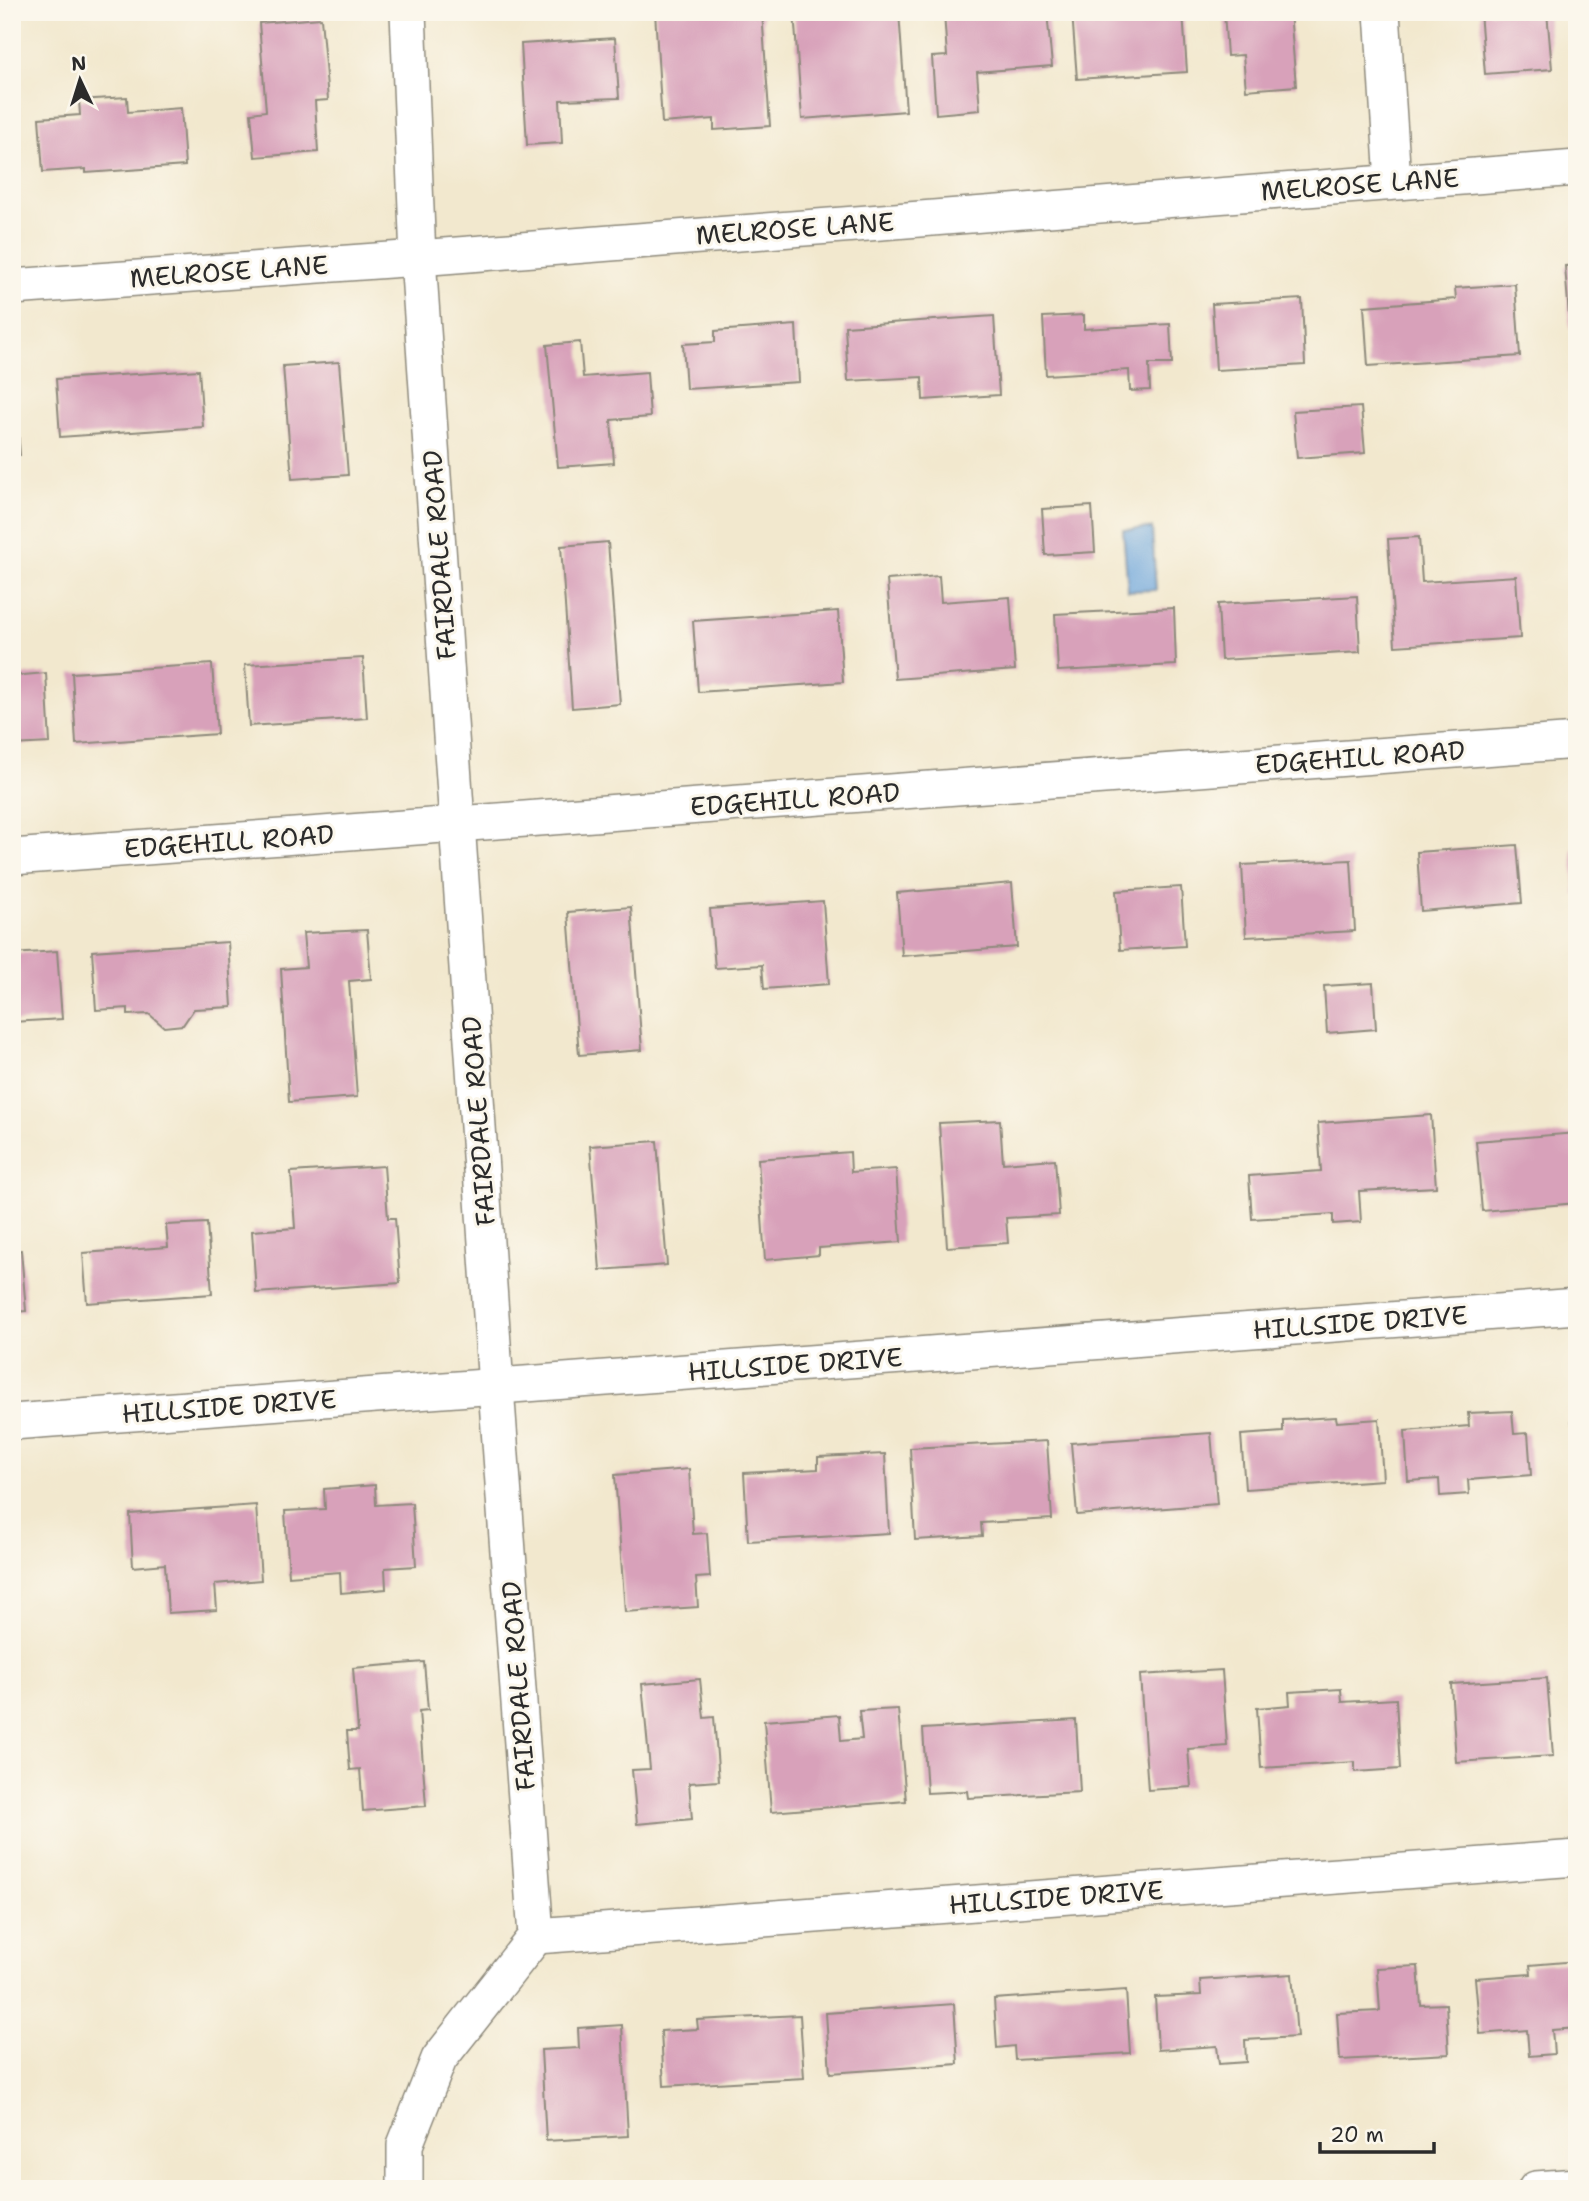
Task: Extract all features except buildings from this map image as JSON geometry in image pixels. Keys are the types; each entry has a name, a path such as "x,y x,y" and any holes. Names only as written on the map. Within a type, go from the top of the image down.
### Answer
{"street":[{"name":"FAIRDALE ROAD","path":"408,12 418,258 536,1936"},
{"path":"1382,12 1393,181"},
{"name":"MELROSE LANE","path":"12,287 1577,168"},
{"name":"EDGEHILL ROAD","path":"12,857 1577,741"},
{"name":"HILLSIDE DRIVE","path":"12,1422 1577,1306"},
{"name":"HILLSIDE DRIVE","path":"536,1936 1577,1858"},
{"path":"405,2189 405,2145 439,2059 536,1936"},
{"path":"1536,2189 1577,2186"}],"water":[{"path":"1152,528 1156,590 1128,591 1123,530"}]}
